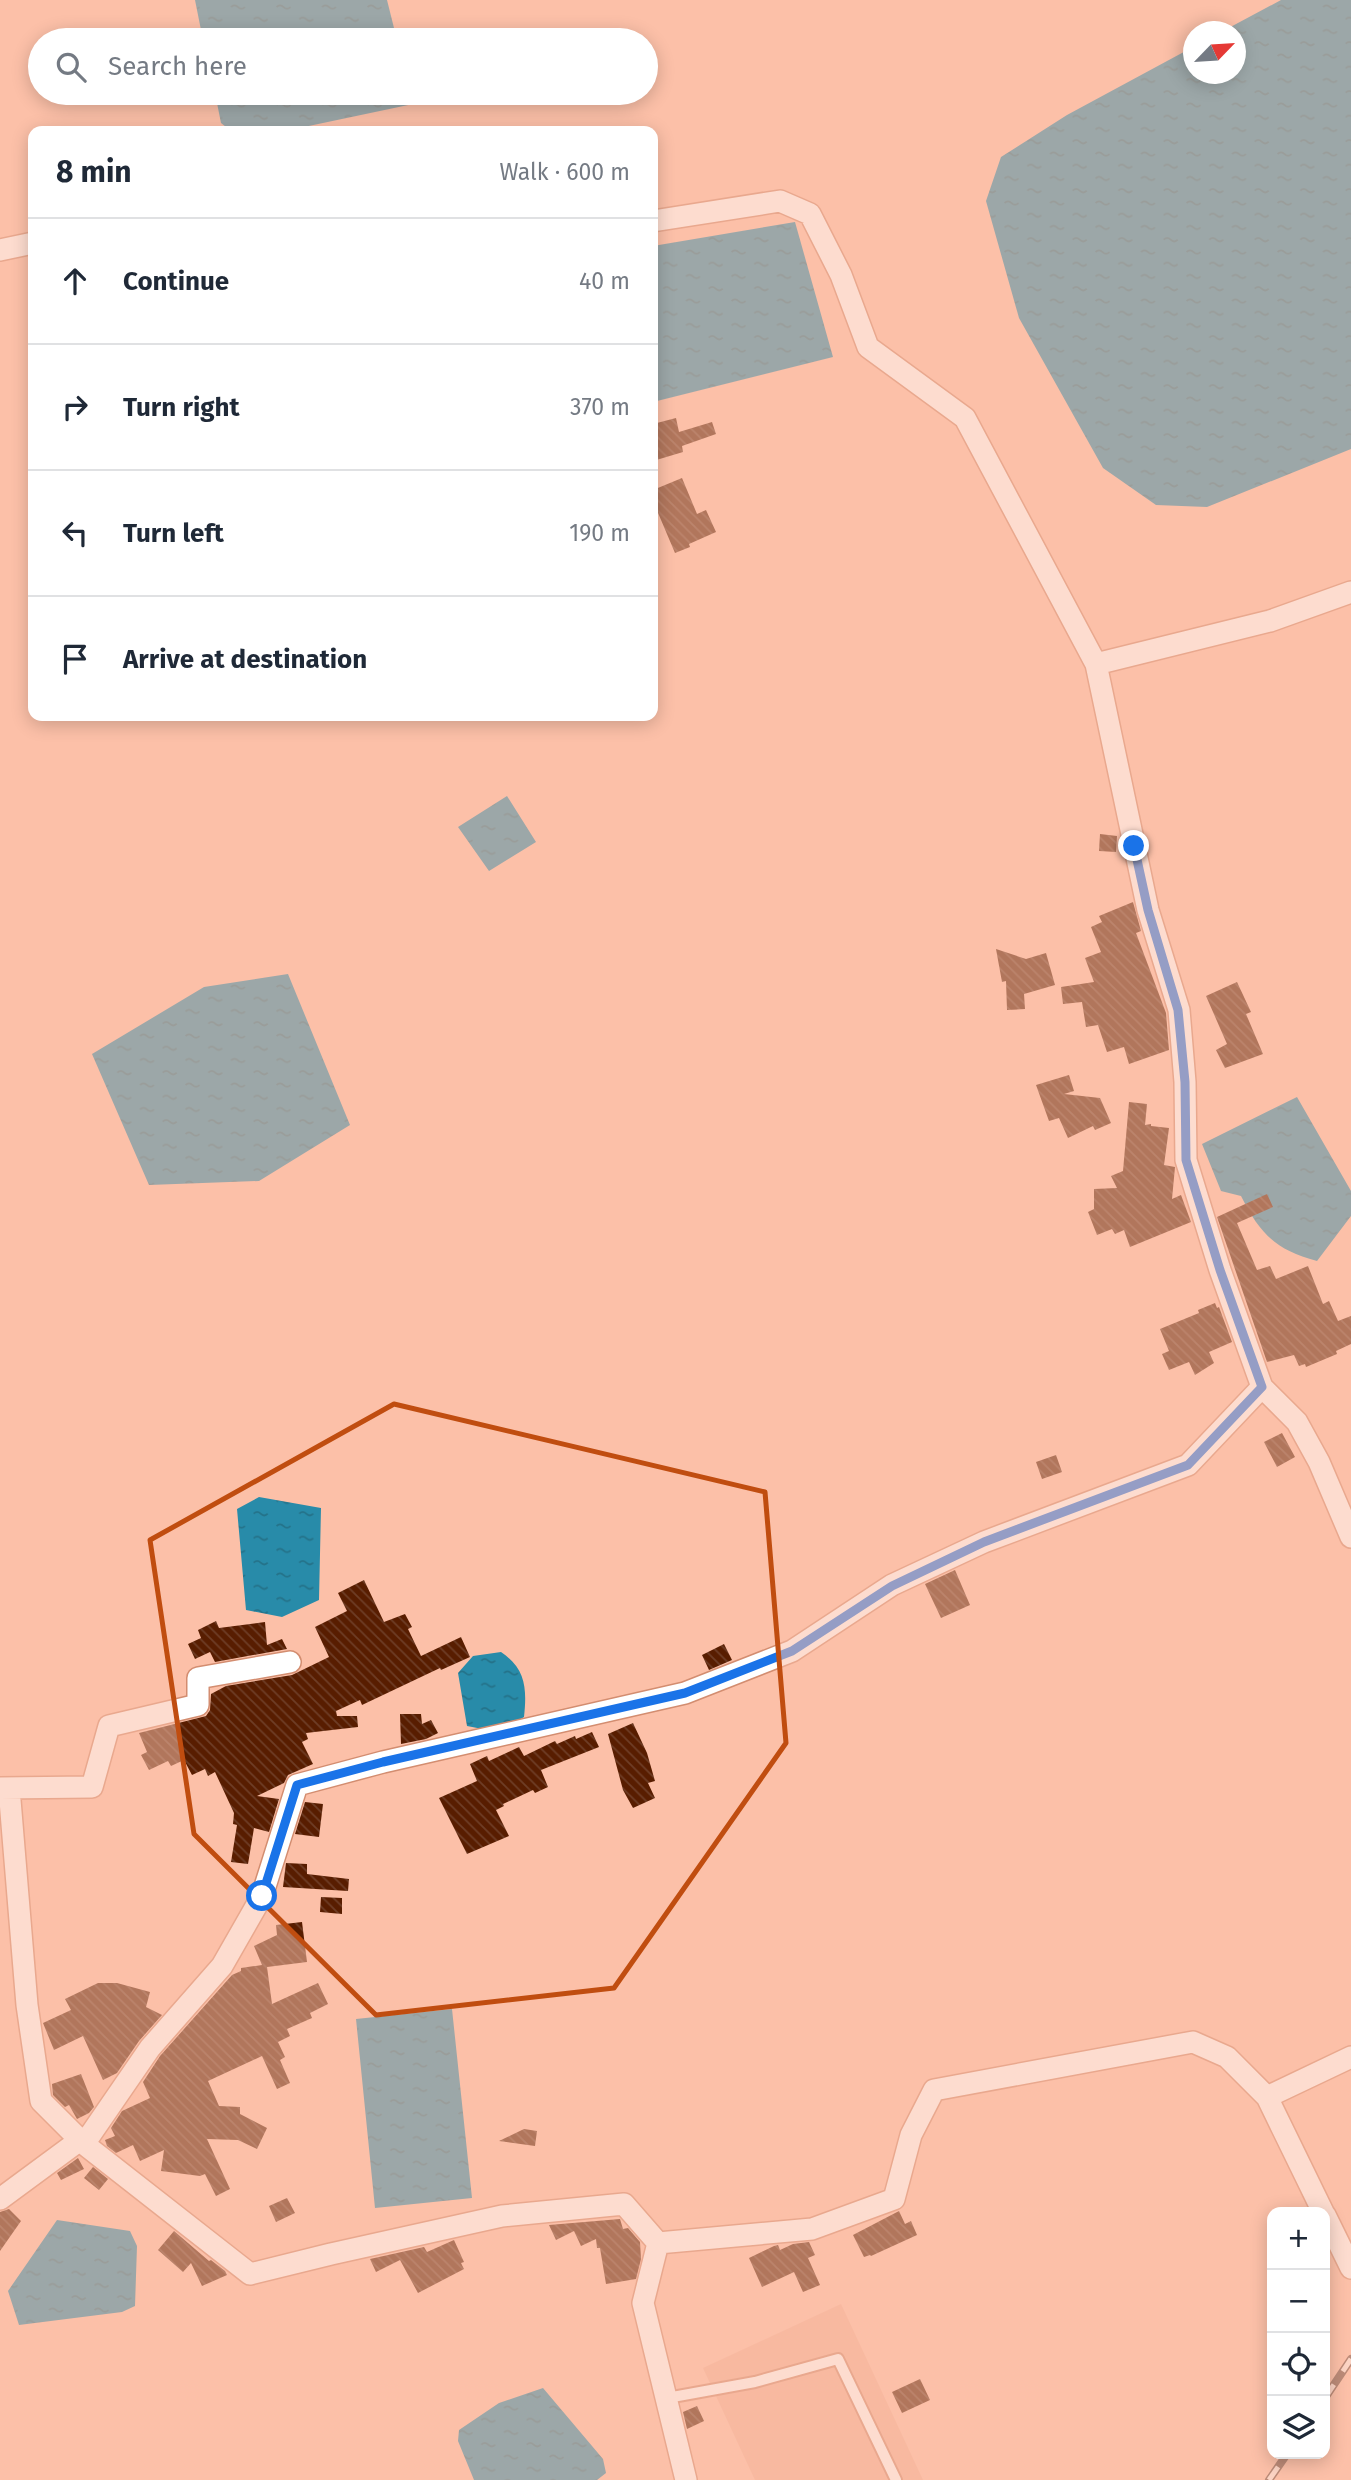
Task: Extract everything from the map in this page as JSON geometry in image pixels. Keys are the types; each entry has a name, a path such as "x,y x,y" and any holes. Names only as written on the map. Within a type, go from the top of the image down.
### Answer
{"street":[{"path":"658,220 780,201 810,215 841,275 868,347 965,418 1096,664 1148,910 1178,1010 1185,1082 1186,1160 1220,1270 1262,1387 1297,1422 1320,1462 1351,1537"},
{"path":"0,250 28,244"},
{"path":"1096,664 1270,621 1351,592"},
{"path":"0,2199 82,2142 150,2048 222,1966 262,1896 297,1785 383,1762 685,1693 792,1651 892,1586 984,1542 1188,1465 1262,1387"},
{"path":"0,1788 92,1787 109,1726 198,1705 198,1678 290,1662"},
{"path":"0,1788 10,1800 27,2005 41,2101 82,2142 250,2274 331,2253 502,2216 624,2204 658,2243"},
{"path":"658,2243 812,2228 894,2199 911,2136 934,2090 1193,2042 1227,2057 1267,2097 1321,2207"},
{"path":"1267,2097 1351,2057"},
{"path":"1330,2226 1351,2268"},
{"path":"658,2243 643,2303 686,2480"}],"lane":[{"path":"667,2398 755,2382 838,2359 896,2480"}],"highlighted area":[{"path":"394,1404 765,1492 786,1743 614,1988 376,2015 194,1834 150,1540"}],"shaded area":[{"path":"841,2304 923,2480 755,2480 703,2368"}],"water":[{"path":"195,0 387,0 394,28 201,28"},
{"path":"1281,0 1351,0 1351,449 1207,507 1156,505 1103,468 1019,318 986,201 1001,157 1067,115 1183,52 1183,84 1246,84 1246,21 1242,21"},
{"path":"217,105 408,105 309,126 225,126 221,123"},
{"path":"795,222 833,357 658,401 658,245"},
{"path":"507,796 536,842 489,871 458,827"},
{"path":"288,974 350,1125 259,1181 149,1185 92,1054 204,987"},
{"path":"1297,1097 1351,1191 1351,1216 1317,1261 1280,1246 1255,1221 1241,1196 1221,1191 1202,1144"},
{"path":"259,1497 321,1508 319,1600 282,1617 246,1610 237,1509"},
{"path":"501,1652 516,1665 523,1680 524,1717 498,1732 467,1726 458,1673 473,1656"},
{"path":"452,2009 472,2198 375,2208 356,2019"},
{"path":"57,2220 130,2231 137,2246 135,2306 122,2312 19,2325 8,2291"},
{"path":"543,2388 603,2459 606,2473 597,2480 474,2480 458,2441 459,2430 499,2403"}],"building":[{"path":"676,418 679,432 712,422 716,434 682,446 683,452 658,460 658,423"},
{"path":"682,478 697,514 706,510 716,532 675,553 658,513 658,488"},
{"path":"1100,834 1117,836 1116,852 1099,851"},
{"path":"1133,902 1141,931 1136,933 1166,1013 1169,1050 1129,1064 1124,1047 1107,1052 1098,1025 1086,1027 1082,1002 1063,1004 1061,987 1094,982 1085,958 1101,952 1091,927 1102,922 1099,916"},
{"path":"996,949 1026,959 1046,953 1055,985 1024,994 1025,1009 1007,1010 1006,981 1002,982"},
{"path":"1237,982 1251,1012 1246,1014 1263,1054 1225,1068 1216,1050 1227,1044 1206,996"},
{"path":"1069,1075 1074,1091 1064,1094 1100,1098 1111,1123 1095,1130 1093,1126 1068,1138 1059,1118 1049,1121 1036,1085"},
{"path":"1129,1102 1147,1104 1145,1125 1169,1128 1164,1165 1175,1167 1172,1199 1181,1195 1191,1222 1130,1247 1124,1230 1115,1234 1112,1229 1097,1235 1088,1212 1094,1209 1094,1189 1117,1188 1111,1176 1123,1171"},
{"path":"1267,1194 1273,1207 1237,1223 1257,1270 1270,1266 1276,1279 1308,1266 1323,1304 1329,1301 1338,1321 1351,1316 1351,1344 1336,1351 1337,1354 1306,1367 1305,1364 1299,1366 1294,1355 1267,1362 1217,1217"},
{"path":"1215,1303 1232,1342 1209,1352 1214,1363 1195,1375 1189,1362 1169,1370 1162,1354 1169,1351 1160,1329 1199,1313 1198,1310"},
{"path":"1282,1433 1295,1457 1277,1467 1264,1442"},
{"path":"1056,1455 1062,1472 1042,1479 1036,1462"},
{"path":"955,1570 970,1605 941,1618 925,1584"},
{"path":"364,1580 384,1622 405,1614 412,1627 408,1629 421,1656 461,1637 470,1657 441,1670 440,1668 362,1705 360,1700 336,1711 337,1716 357,1716 358,1727 306,1733 308,1739 302,1742 313,1764 288,1775 284,1783 257,1796 279,1799 269,1832 254,1828 248,1864 231,1862 237,1825 233,1824 234,1813 215,1772 208,1776 205,1769 192,1775 184,1760 171,1766 168,1761 149,1770 141,1755 147,1752 139,1733 206,1716 210,1710 211,1694 226,1686 292,1675 329,1657 315,1627 347,1611 338,1593"},
{"path":"216,1621 219,1628 265,1622 267,1645 282,1639 287,1649 215,1662 210,1652 195,1659 188,1644 201,1638 198,1630"},
{"path":"724,1644 732,1660 709,1670 702,1655"},
{"path":"400,1714 421,1714 422,1724 431,1720 438,1733 426,1739 401,1744"},
{"path":"633,1723 647,1753 655,1781 648,1783 655,1798 633,1808 623,1790 608,1734"},
{"path":"592,1732 599,1747 541,1770 548,1787 535,1793 533,1790 496,1810 509,1836 467,1854 439,1798 477,1781 470,1764 487,1756 489,1761 519,1747 524,1756 555,1741 557,1744"},
{"path":"305,1802 323,1804 319,1837 295,1834"},
{"path":"286,1863 307,1864 307,1874 349,1879 348,1891 283,1887"},
{"path":"321,1897 342,1898 342,1914 320,1912"},
{"path":"302,1922 307,1962 267,1967 272,2004 318,1983 328,2004 310,2013 312,2018 287,2029 290,2036 278,2042 285,2057 280,2060 290,2083 277,2089 262,2056 208,2081 219,2106 240,2107 240,2114 267,2128 257,2149 238,2140 207,2139 230,2189 216,2196 205,2174 200,2176 161,2171 164,2150 140,2161 133,2145 116,2153 107,2146 105,2140 115,2136 111,2128 122,2111 150,2098 143,2082 160,2056 232,1975 241,1971 241,1968 262,1965 254,1946 277,1935 276,1925"},
{"path":"98,1983 117,1983 150,1992 146,2007 162,2015 139,2041 117,2073 103,2080 83,2036 54,2050 43,2023 71,2010 65,1999"},
{"path":"81,2074 94,2107 77,2119 69,2105 65,2107 53,2095 52,2084"},
{"path":"524,2129 537,2131 535,2146 499,2141"},
{"path":"78,2158 84,2169 61,2180 57,2173"},
{"path":"93,2167 108,2179 99,2190 84,2178"},
{"path":"287,2198 295,2213 276,2222 269,2206"},
{"path":"9,2209 21,2221 0,2251 0,2212"},
{"path":"899,2211 905,2224 911,2221 917,2235 864,2257 853,2235"},
{"path":"620,2219 623,2229 628,2228 640,2242 641,2259 636,2279 606,2284 596,2239 581,2246 574,2231 556,2240 549,2225"},
{"path":"174,2231 227,2275 202,2286 191,2263 183,2272 158,2250"},
{"path":"454,2240 464,2262 461,2263 464,2269 418,2293 400,2260 376,2272 370,2259 424,2247 427,2252"},
{"path":"809,2242 815,2255 808,2258 820,2285 803,2292 794,2272 762,2287 749,2258 774,2246 778,2245 780,2250 793,2244"},
{"path":"920,2379 930,2400 902,2413 892,2392"},
{"path":"697,2406 704,2421 687,2429 683,2412"}],"railway":[{"path":"1326,2396 1351,2359"},
{"path":"1269,2480 1284,2459"}],"route":[{"path":"262,1896 297,1785 383,1762 685,1693 792,1651 892,1586 984,1542 1188,1465 1262,1387 1220,1270 1186,1160 1185,1082 1178,1010 1148,910 1134,846"}]}
